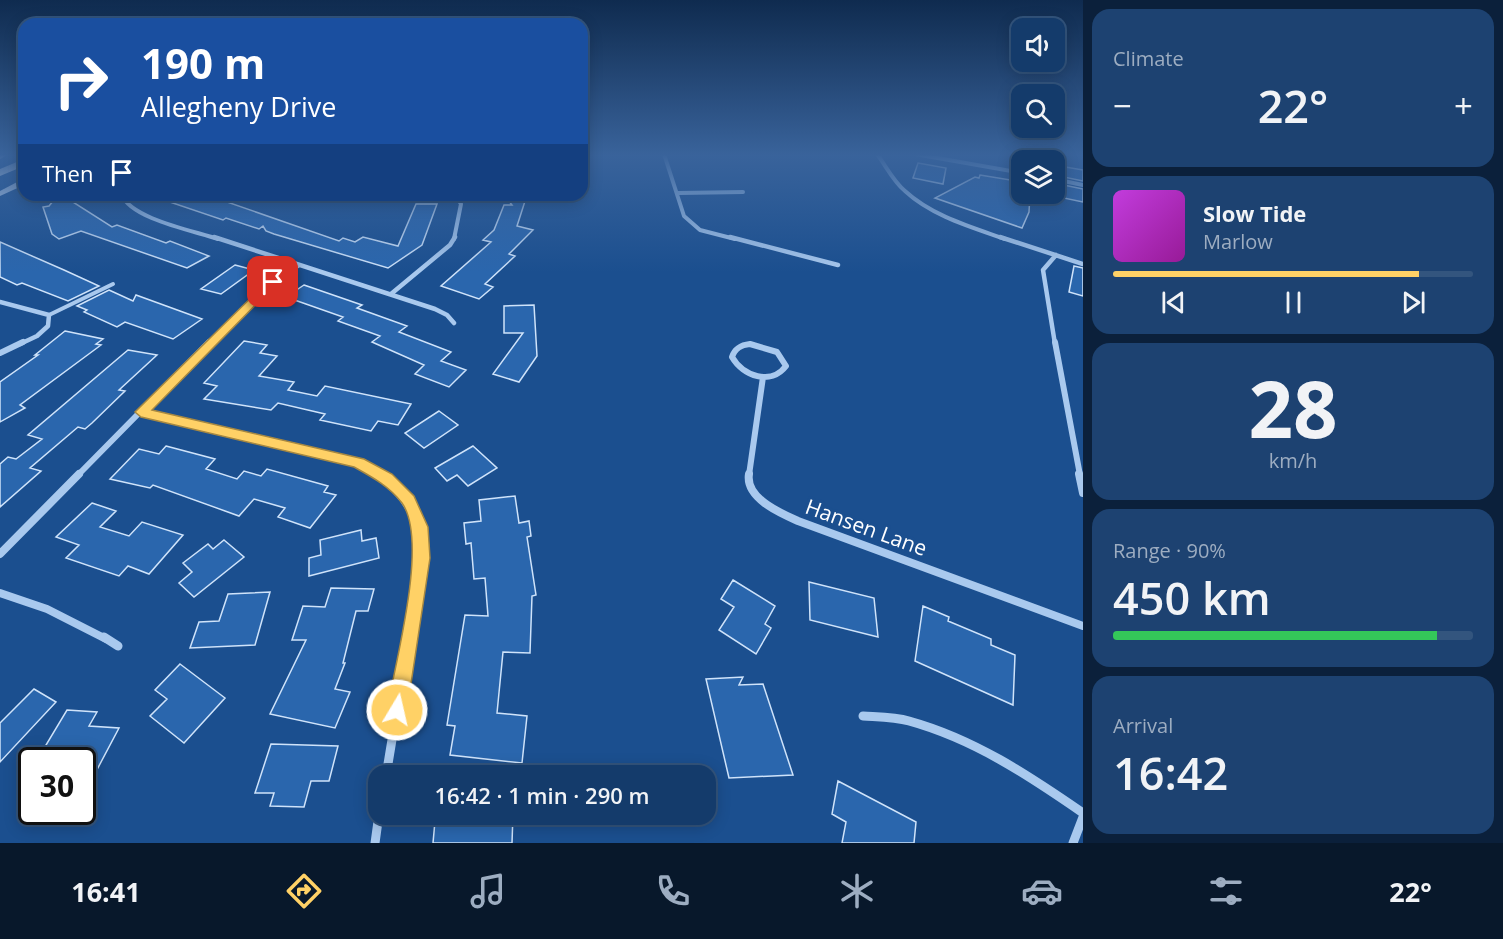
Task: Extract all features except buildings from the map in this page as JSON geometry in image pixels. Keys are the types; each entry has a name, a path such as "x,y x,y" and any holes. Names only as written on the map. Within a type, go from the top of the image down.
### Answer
{"street":[{"path":"678,193 684,216 700,230 838,265"},
{"path":"907,193 922,205 954,220 1083,264"},
{"path":"124,201 132,209 144,215 435,309 447,315 454,323"},
{"path":"391,294 438,255 455,237 461,204 459,201"},
{"path":"1056,255 1043,270 1043,281 1083,493"},
{"path":"0,555 273,282 299,264"},
{"path":"0,302 49,315 48,326 37,336 0,353"},
{"path":"759,344 781,355 786,366 784,371 763,377 738,368 732,357 736,348 759,344"},
{"name":"Hansen Lane","path":"763,377 748,479 752,491 770,508 798,521 1083,626"},
{"path":"141,412 358,463 387,478 409,501 420,527 422,558 388,765"},
{"path":"0,593 72,618 118,646"},
{"path":"863,716 907,720 967,742 1020,769 1083,815 1073,843"},
{"path":"375,843 377,825"}],"lane":[{"path":"49,315 113,284"}],"route":[{"path":"273,282 190,361 141,412 358,463 387,478 409,501 420,527 422,558 397,710"}]}
